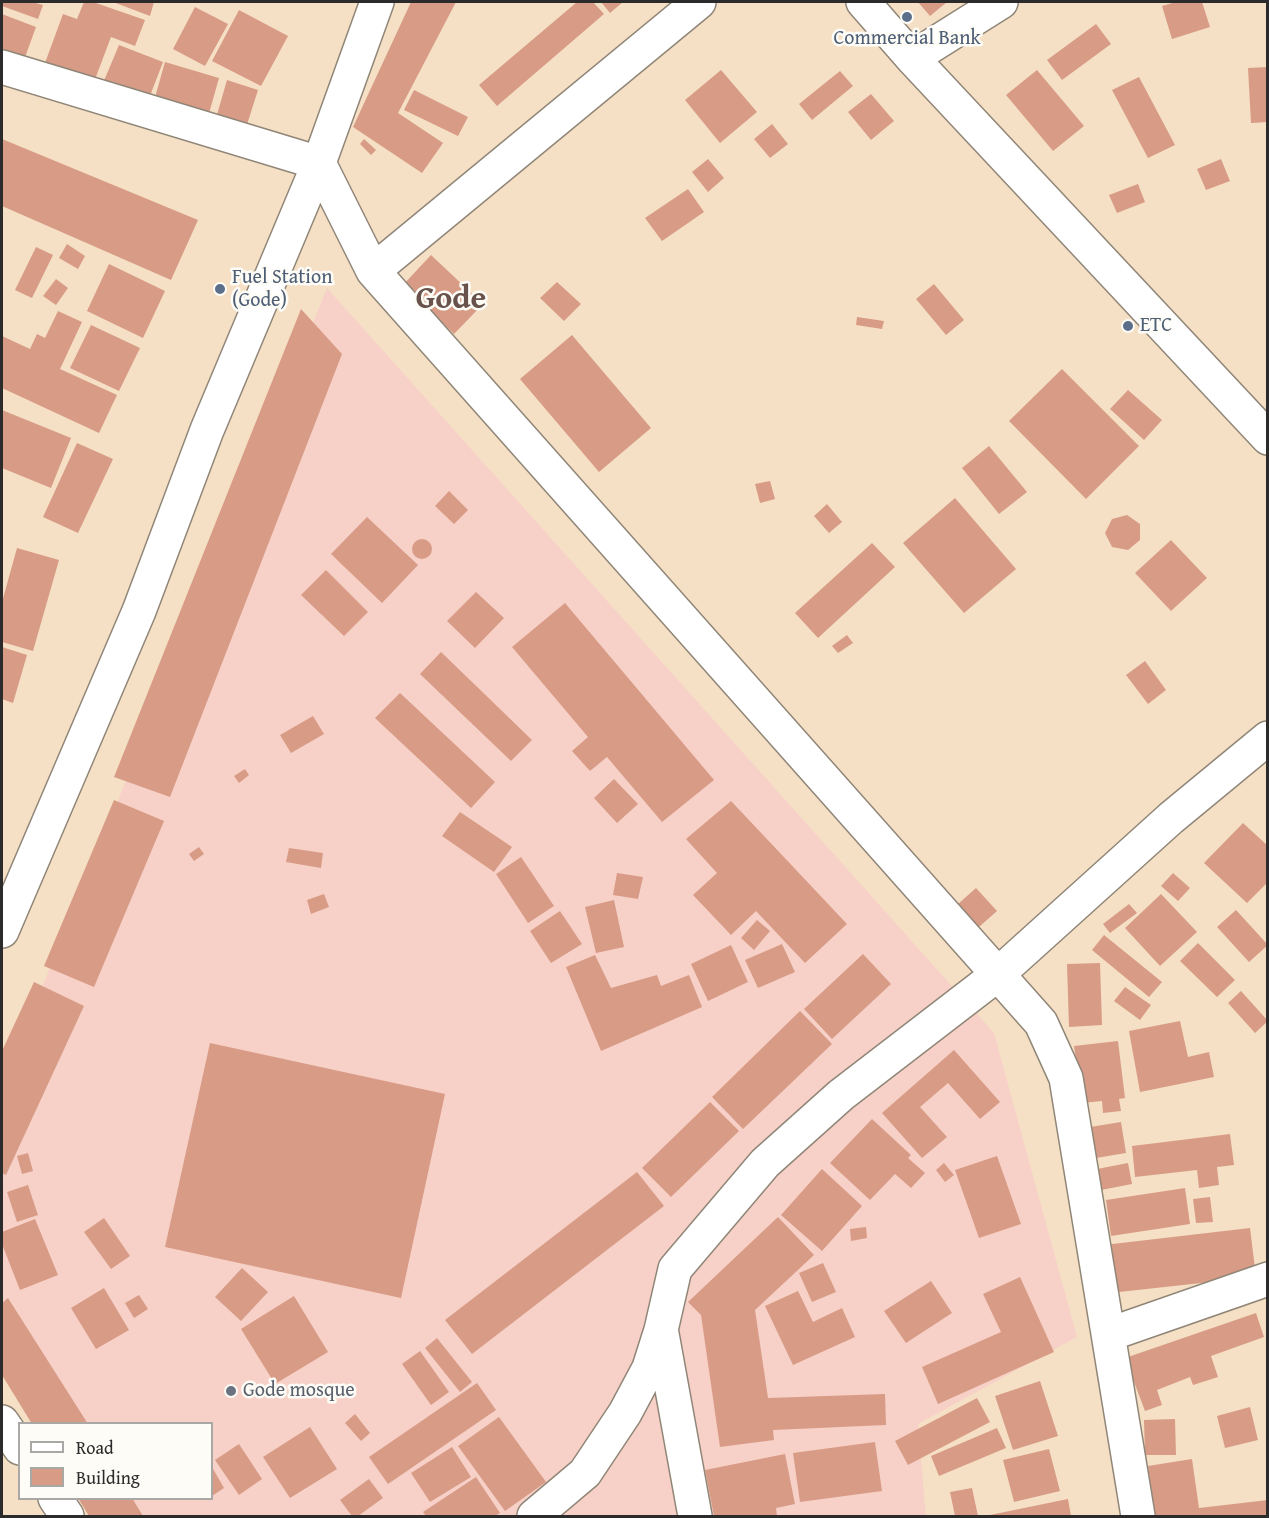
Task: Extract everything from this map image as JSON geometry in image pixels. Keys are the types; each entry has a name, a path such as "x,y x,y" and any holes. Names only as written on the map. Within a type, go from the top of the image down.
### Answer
{"street":[{"path":"2,931 139,610 207,429 320,163 377,2"},
{"path":"373,271 699,2"},
{"path":"863,2 912,58 1268,438"},
{"path":"912,58 1001,2"},
{"path":"2,67 320,163 373,271 1041,1023 1066,1078 1110,1334 1138,1516"},
{"path":"534,1516 585,1473 625,1413 649,1368 661,1330 675,1269 765,1163 841,1095 997,975 1171,818 1268,738"},
{"path":"1110,1334 1268,1279"},
{"path":"661,1330 695,1516"},
{"path":"2,1422 18,1445"},
{"path":"56,1500 67,1516"}],"shaded area":[{"path":"327,288 994,1033 1077,1337 918,1424 926,1516 104,1516 93,1500 213,1500 213,1422 42,1422 2,1361 2,1085"}],"building":[{"path":"2,2 32,2 43,5 38,19 2,6"},
{"path":"84,2 93,2 145,20 135,46 111,37 94,82 45,63 63,14 77,19"},
{"path":"113,2 154,2 150,16"},
{"path":"411,2 456,2 398,113 443,143 422,173 353,127"},
{"path":"577,2 593,2 604,14 497,106 479,85"},
{"path":"601,2 623,2 610,13"},
{"path":"918,2 947,2 930,16"},
{"path":"1176,2 1202,2 1210,27 1172,39 1162,6"},
{"path":"195,7 228,24 205,66 173,49"},
{"path":"239,10 288,36 261,86 212,61"},
{"path":"2,14 36,27 24,60 2,51"},
{"path":"1096,24 1111,44 1062,80 1047,60"},
{"path":"119,45 163,62 148,101 103,83"},
{"path":"165,62 219,78 208,117 154,101"},
{"path":"1268,67 1268,122 1251,123 1248,68"},
{"path":"721,70 757,112 720,143 685,100"},
{"path":"1037,70 1084,126 1053,151 1006,95"},
{"path":"840,71 853,86 812,120 799,104"},
{"path":"1139,77 1175,145 1148,158 1112,90"},
{"path":"227,80 258,90 244,134 214,125"},
{"path":"414,90 468,117 458,136 404,110"},
{"path":"871,94 894,121 871,140 848,112"},
{"path":"772,124 788,144 770,158 754,139"},
{"path":"2,139 198,220 171,280 2,206"},
{"path":"364,139 376,150 371,155 360,144"},
{"path":"708,159 724,178 708,192 692,172"},
{"path":"1221,159 1230,181 1206,190 1197,169"},
{"path":"1138,184 1145,202 1117,213 1109,195"},
{"path":"688,189 704,212 662,241 645,218"},
{"path":"67,244 85,256 78,269 59,258"},
{"path":"36,247 53,255 32,298 15,290"},
{"path":"431,255 483,304 454,334 403,285"},
{"path":"109,264 165,291 143,338 87,311"},
{"path":"56,279 68,288 56,305 43,296"},
{"path":"557,282 581,304 564,321 540,298"},
{"path":"934,284 964,320 946,335 916,299"},
{"path":"301,309 342,354 170,797 114,777"},
{"path":"58,311 82,322 60,369 117,395 99,433 2,388 2,336 30,349 37,334 45,338"},
{"path":"857,317 884,321 882,329 856,325"},
{"path":"91,325 140,348 119,391 70,368"},
{"path":"572,335 651,428 599,472 520,379"},
{"path":"1062,369 1139,446 1086,499 1009,421"},
{"path":"1128,390 1162,420 1144,440 1110,409"},
{"path":"2,410 71,438 51,488 2,468"},
{"path":"77,443 113,459 78,533 43,517"},
{"path":"989,446 1027,492 999,514 962,468"},
{"path":"770,481 775,499 760,503 755,484"},
{"path":"449,491 468,510 454,524 435,506"},
{"path":"955,498 1016,569 964,613 903,543"},
{"path":"827,504 842,522 829,533 814,516"},
{"path":"1127,515 1140,524 1140,540 1128,550 1112,547 1105,533 1112,519"},
{"path":"367,517 418,565 382,603 331,554"},
{"path":"422,539 429,542 432,549 429,556 422,559 415,556 412,549 415,542"},
{"path":"1171,540 1207,578 1171,611 1135,573"},
{"path":"872,543 895,567 818,638 795,613"},
{"path":"17,548 59,560 33,651 2,642 2,602"},
{"path":"326,570 368,612 344,636 301,595"},
{"path":"476,592 504,618 475,648 447,621"},
{"path":"565,603 714,780 662,822 607,757 590,771 572,751 588,737 512,647"},
{"path":"847,635 853,643 838,653 832,646"},
{"path":"2,647 27,655 13,703 2,699"},
{"path":"441,652 532,740 511,761 420,674"},
{"path":"1145,661 1166,690 1148,704 1126,675"},
{"path":"400,693 495,782 471,808 375,718"},
{"path":"313,716 324,734 291,753 280,735"},
{"path":"245,769 249,775 239,783 234,776"},
{"path":"614,779 638,804 617,823 594,798"},
{"path":"114,800 164,821 94,987 44,966"},
{"path":"731,801 847,924 805,963 756,911 731,935 693,895 717,873 686,839"},
{"path":"460,812 512,847 494,872 442,836"},
{"path":"1243,823 1268,846 1268,882 1247,903 1204,863"},
{"path":"199,847 204,854 194,861 189,854"},
{"path":"289,848 323,853 321,868 286,862"},
{"path":"521,857 554,906 528,923 496,874"},
{"path":"617,873 643,877 638,899 613,895"},
{"path":"1173,873 1190,888 1178,901 1161,886"},
{"path":"976,888 997,911 979,927 958,904"},
{"path":"324,894 329,907 311,914 307,900"},
{"path":"1161,894 1197,932 1160,966 1125,928"},
{"path":"614,900 624,947 596,953 585,907"},
{"path":"1129,904 1137,913 1110,933 1103,924"},
{"path":"1236,910 1268,945 1249,962 1217,927"},
{"path":"560,911 582,944 551,963 530,931"},
{"path":"757,920 770,931 754,950 741,938"},
{"path":"1104,935 1162,982 1149,997 1092,950"},
{"path":"1198,943 1235,980 1217,997 1180,961"},
{"path":"782,944 795,972 758,988 745,960"},
{"path":"731,945 748,982 708,1001 691,964"},
{"path":"863,954 891,984 832,1039 804,1009"},
{"path":"595,955 611,988 657,975 661,986 689,975 702,1007 601,1051 566,967"},
{"path":"1100,963 1102,1025 1069,1027 1067,964"},
{"path":"34,982 84,1006 6,1175 2,1173 2,1051"},
{"path":"1125,987 1151,1005 1140,1020 1114,1001"},
{"path":"1241,991 1268,1021 1255,1033 1228,1003"},
{"path":"800,1011 832,1044 743,1129 712,1097"},
{"path":"1180,1021 1188,1057 1209,1052 1214,1077 1140,1092 1129,1031"},
{"path":"1118,1041 1125,1098 1119,1099 1121,1111 1103,1113 1102,1101 1082,1103 1074,1046"},
{"path":"210,1043 445,1094 401,1298 165,1247"},
{"path":"954,1050 1000,1102 980,1119 948,1083 920,1107 947,1137 922,1158 882,1113"},
{"path":"710,1102 739,1131 671,1197 642,1168"},
{"path":"872,1119 911,1155 908,1158 925,1173 911,1188 895,1174 870,1200 830,1163"},
{"path":"1121,1122 1126,1153 1090,1159 1084,1128"},
{"path":"1230,1134 1234,1165 1217,1167 1219,1185 1199,1188 1197,1170 1135,1177 1132,1146"},
{"path":"28,1153 33,1171 22,1174 17,1156"},
{"path":"997,1156 1021,1224 979,1238 955,1170"},
{"path":"944,1163 954,1175 945,1182 936,1170"},
{"path":"1128,1163 1132,1184 1096,1191 1092,1170"},
{"path":"822,1169 862,1206 822,1251 781,1215"},
{"path":"637,1172 664,1206 472,1354 445,1320"},
{"path":"28,1185 38,1215 17,1222 7,1192"},
{"path":"1185,1188 1190,1224 1111,1236 1106,1200"},
{"path":"1210,1197 1213,1222 1196,1223 1193,1199"},
{"path":"778,1217 814,1255 755,1310 768,1398 885,1394 886,1425 773,1430 774,1440 720,1447 701,1315 688,1302"},
{"path":"104,1218 130,1256 111,1269 84,1232"},
{"path":"35,1219 58,1275 20,1290 2,1244 2,1232"},
{"path":"866,1227 867,1238 851,1241 850,1229"},
{"path":"1250,1228 1256,1277 1110,1293 1104,1245"},
{"path":"823,1263 836,1292 812,1302 799,1273"},
{"path":"242,1268 268,1292 241,1321 215,1297"},
{"path":"1020,1277 1054,1352 938,1404 922,1367 1001,1332 983,1294"},
{"path":"931,1281 952,1313 906,1343 884,1311"},
{"path":"104,1288 129,1330 96,1349 71,1308"},
{"path":"798,1291 813,1322 842,1308 855,1337 793,1365 765,1306"},
{"path":"139,1295 148,1309 134,1318 125,1303"},
{"path":"294,1296 328,1352 275,1384 241,1329"},
{"path":"8,1298 87,1422 31,1422 2,1375 2,1303"},
{"path":"1256,1313 1264,1337 1211,1356 1218,1377 1193,1385 1190,1377 1157,1390 1162,1405 1145,1411 1125,1358"},
{"path":"437,1338 472,1382 460,1392 425,1348"},
{"path":"420,1351 449,1392 431,1405 402,1364"},
{"path":"1040,1381 1058,1436 1013,1450 995,1396"},
{"path":"477,1383 496,1410 388,1484 369,1457"},
{"path":"977,1398 990,1422 908,1465 895,1441"},
{"path":"1250,1407 1258,1440 1225,1448 1217,1416"},
{"path":"355,1414 370,1433 361,1441 345,1423"},
{"path":"499,1417 546,1482 505,1511 458,1446"},
{"path":"1175,1419 1176,1455 1145,1455 1144,1420"},
{"path":"310,1427 337,1469 290,1498 263,1457"},
{"path":"997,1428 1006,1448 939,1476 931,1456"},
{"path":"875,1442 882,1491 800,1502 793,1453"},
{"path":"239,1444 262,1479 239,1495 215,1460"},
{"path":"452,1447 471,1477 430,1502 411,1473"},
{"path":"1049,1449 1060,1491 1014,1502 1003,1460"},
{"path":"785,1454 795,1504 776,1508 777,1516 714,1516 705,1470"},
{"path":"1192,1459 1199,1508 1268,1500 1268,1516 1155,1516 1148,1466"},
{"path":"213,1469 224,1488 213,1495"},
{"path":"476,1477 500,1513 495,1516 426,1516 423,1512"},
{"path":"369,1479 383,1498 358,1516 352,1516 340,1500"},
{"path":"972,1488 978,1516 955,1516 950,1492"},
{"path":"1068,1499 1071,1516 990,1516 990,1515"},
{"path":"79,1500 133,1500 143,1516 89,1516"}],"place":[{"name":"Commercial Bank","path":"907,17"},
{"name":"Fuel Station (Gode)","path":"220,289"},
{"name":"ETC","path":"1128,326"},
{"name":"Gode mosque","path":"231,1391"}],"district":[{"name":"Gode","path":"451,300"}]}
